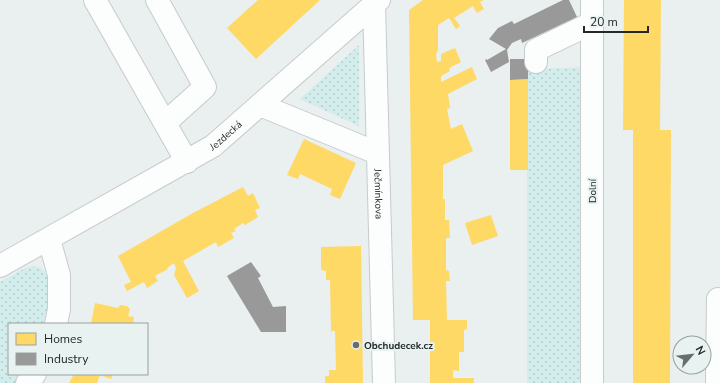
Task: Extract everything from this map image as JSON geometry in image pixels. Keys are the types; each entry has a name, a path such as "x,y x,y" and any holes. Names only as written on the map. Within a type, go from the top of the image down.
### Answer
{"street":[{"path":"95,0 187,162"},
{"path":"157,0 205,87 165,123"},
{"name":"Dolní","path":"592,0 592,383"},
{"name":"Jezdecká","path":"0,266 213,146 376,2"},
{"name":"Ječmínkova","path":"376,2 377,154 384,383"},
{"path":"536,62 536,50 592,23"},
{"path":"260,104 377,154"},
{"path":"49,239 59,275 59,309 56,323"},
{"path":"717,383 718,299"},
{"path":"27,383 34,375"}],"shaded area":[{"path":"359,45 359,126 300,99"},
{"path":"586,67 585,383 527,383 527,69"},
{"path":"27,267 37,267 43,270 47,277 49,286 47,323 8,323 8,375 22,375 15,383 0,383 0,282"}],"building: Homes":[{"path":"258,0 320,0 256,59 227,28"},
{"path":"423,0 484,0 480,2 484,9 477,13 473,6 454,18 460,26 456,29 449,18 438,25 438,50 436,54 437,62 441,61 441,54 455,48 461,62 451,67 449,69 450,71 441,76 441,82 472,67 477,79 448,94 450,108 447,109 451,129 462,124 473,151 443,165 443,199 445,199 445,220 449,220 450,238 446,238 446,270 449,271 450,281 446,281 447,320 467,320 467,329 464,330 464,352 459,352 459,371 453,370 453,378 474,378 474,383 430,383 430,320 413,320 409,10"},
{"path":"624,0 661,0 660,130 671,130 670,383 633,383 633,130 623,130"},
{"path":"528,79 528,170 510,170 510,80"},
{"path":"304,139 356,163 340,199 330,195 332,189 300,174 298,179 287,175"},
{"path":"243,187 248,196 253,193 260,208 255,210 258,217 245,225 243,223 234,229 236,231 231,233 234,238 218,247 216,242 183,261 199,291 187,298 174,275 176,268 174,263 167,268 168,269 155,276 158,281 147,288 144,282 127,291 124,285 131,282 118,256 193,213"},
{"path":"491,215 498,236 472,245 465,223"},
{"path":"361,246 363,383 325,383 325,376 329,376 329,370 336,370 335,331 331,331 330,280 326,280 326,271 321,270 321,247"},
{"path":"95,303 118,308 120,305 127,306 130,309 128,316 134,317 133,323 91,323"},
{"path":"73,375 100,375 97,383 69,383"},
{"path":"100,375 113,375 111,379"}],"building: Industry":[{"path":"563,0 569,0 577,17 522,43 521,39 512,43 507,50 509,62 491,72 485,60 506,49 489,39 498,28 512,21 514,24"},
{"path":"510,59 528,59 528,79 510,80"},
{"path":"251,262 261,276 258,278 273,307 286,306 286,332 261,332 227,276"}],"place":[{"name":"Obchudecek.cz","path":"356,345"}]}
